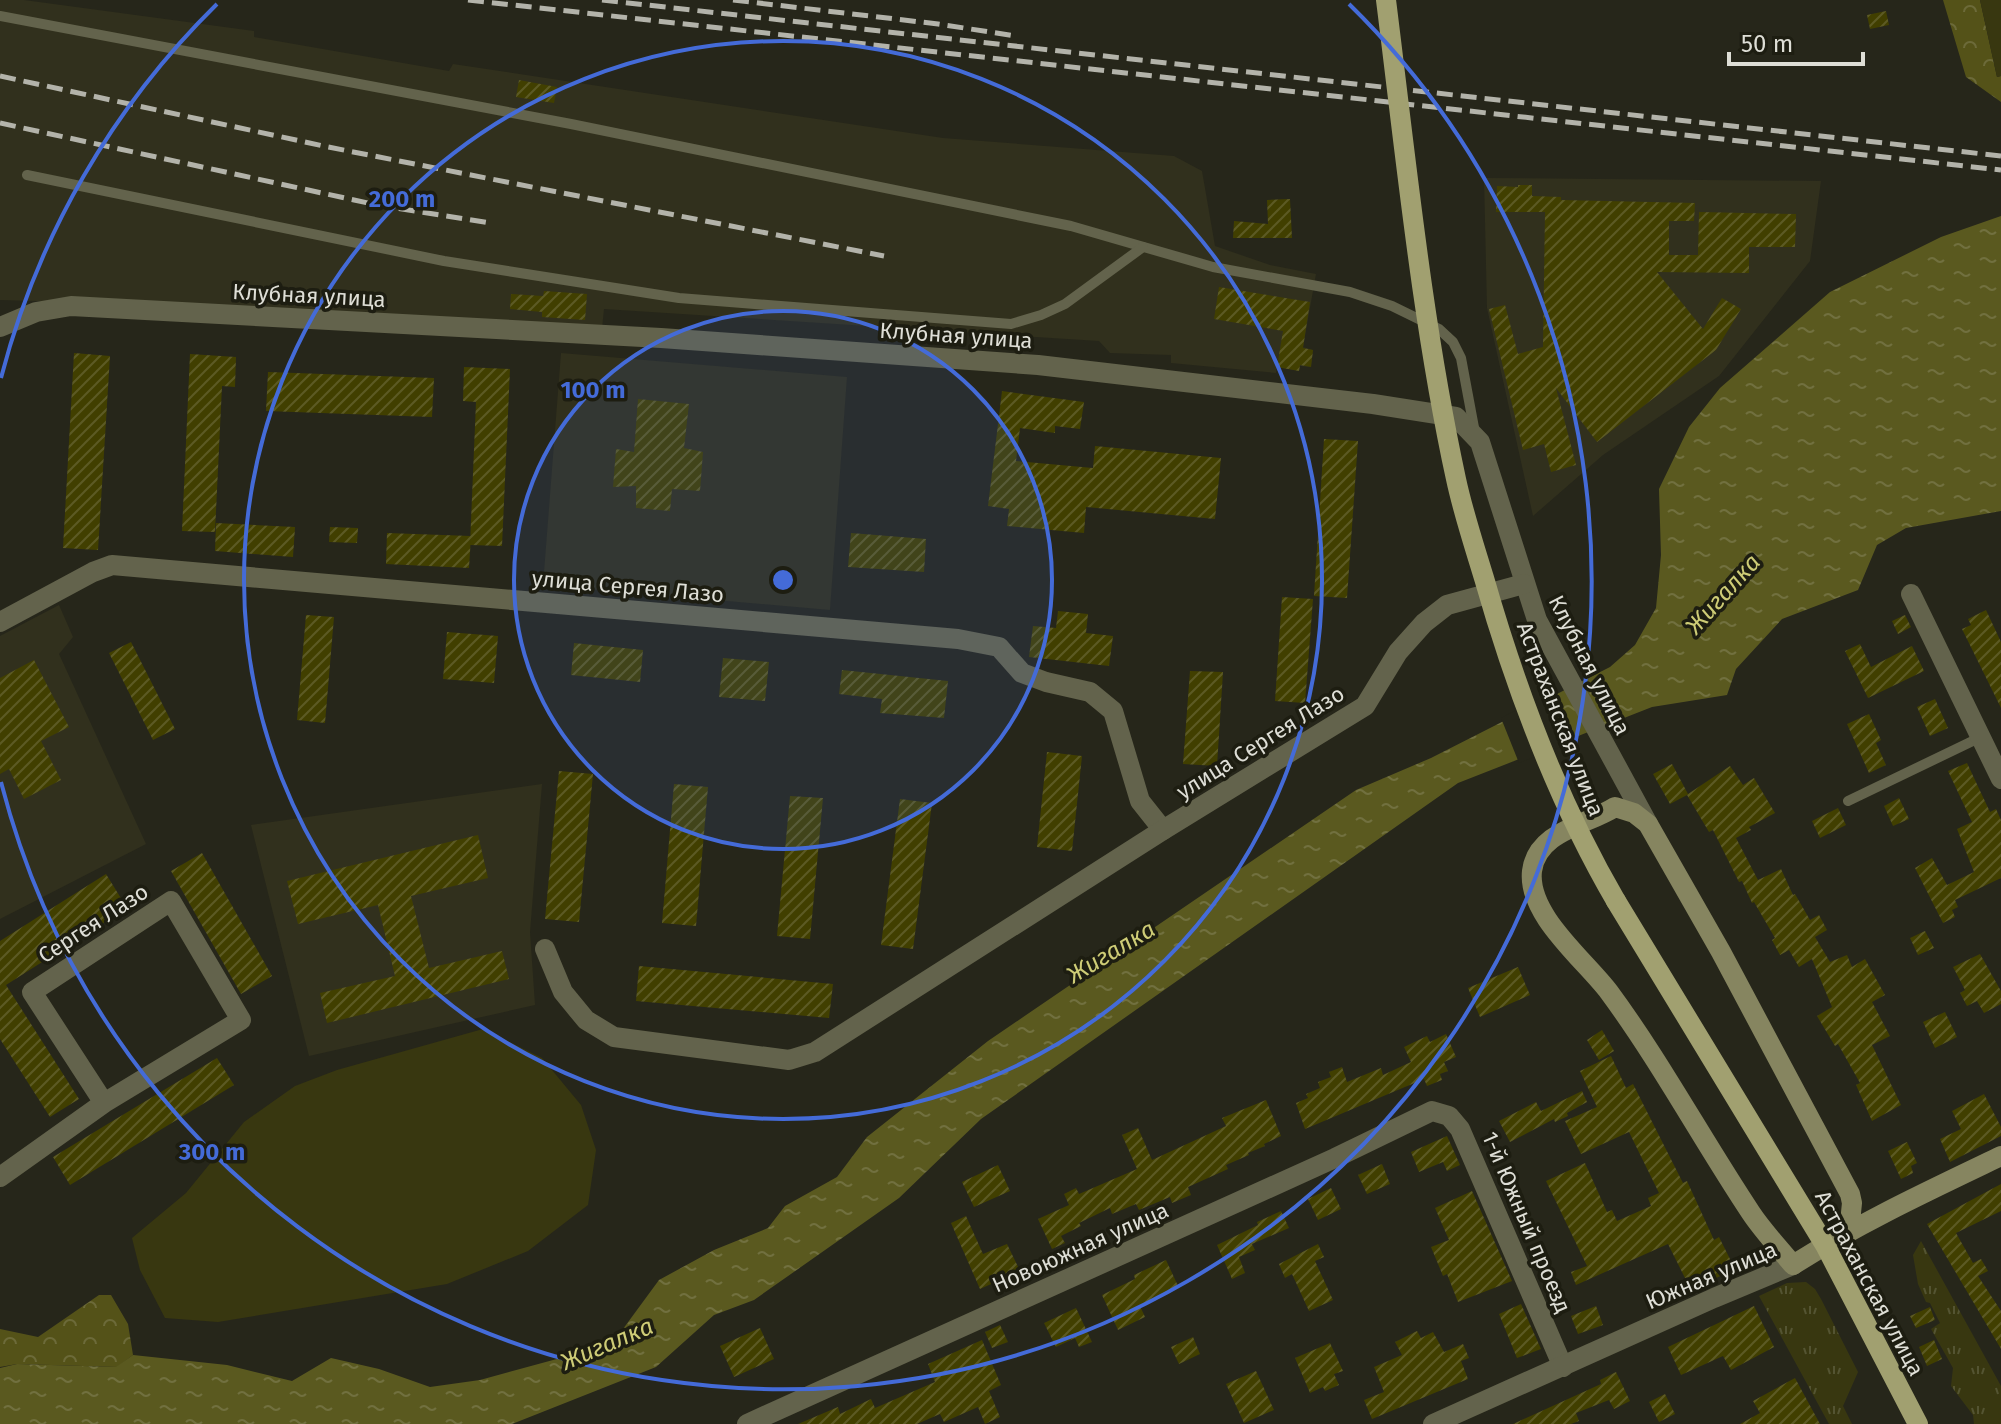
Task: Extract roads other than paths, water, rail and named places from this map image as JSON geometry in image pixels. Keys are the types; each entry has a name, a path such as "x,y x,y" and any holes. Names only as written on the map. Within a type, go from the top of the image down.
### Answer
{"main road":[{"name":"Астраханская улица","path":"1386,0 1424,291 1456,482 1495,616 1533,724 1579,833 1616,901 1684,1018 1825,1245 1918,1424"}],"street":[{"name":"Клубная улица","path":"0,327 36,312 71,306 661,338 1022,364 1373,404 1456,417 1475,435 1537,620 1648,824"},
{"name":"улица Сергея Лазо","path":"0,622 112,565 958,639 999,647 1022,673 1090,692 1113,711 1140,801 1163,830"},
{"name":"улица Сергея Лазо","path":"545,949 563,992 586,1020 614,1037 789,1060 815,1052 1163,830 1365,706 1398,652 1424,623 1447,605 1524,584"},
{"path":"1911,594 2001,779"},
{"path":"1607,750 1615,777 1615,807"},
{"path":"1793,1265 1753,1217 1609,992 1551,924 1539,905 1532,870 1548,840 1615,807 1634,813 1648,824 1721,952 1850,1194 1849,1232"},
{"name":"Сергея Лазо","path":"171,901 241,1020 104,1103 32,992 171,901"},
{"path":"0,1177 104,1103"},
{"name":"1-й Южный проезд","path":"1432,1111 1449,1116 1460,1129 1563,1367"},
{"name":"Новоюжная улица","path":"747,1424 1335,1158 1432,1111"},
{"name":"Южная улица","path":"1433,1424 1793,1265 1903,1202 2001,1156"}],"lane":[{"path":"0,16 571,124 1071,226 1213,267 1350,292 1392,306 1439,329 1453,342 1461,358 1475,435"},
{"path":"27,175 444,261 679,298 1011,324 1065,304 1143,247"},
{"path":"1848,801 1981,737"}],"water":[{"name":"Жигалка","path":"2001,216 2001,511 1906,528 1877,545 1858,590 1782,619 1736,669 1727,695 1652,707 1458,783 981,1119 899,1198 754,1300 714,1315 656,1367 512,1424 0,1424 0,1368 17,1364 116,1367 133,1355 227,1365 292,1381 331,1358 379,1369 430,1387 480,1380 612,1344 659,1280 714,1250 768,1228 785,1206 837,1177 867,1137 988,1041 1356,790 1431,758 1610,667 1635,645 1656,608 1661,555 1659,489 1689,427 1720,388 1830,292 1941,237"}],"railway":[{"path":"468,0 2001,170"},
{"path":"602,0 2001,156"},
{"path":"733,0 1016,36"},
{"path":"0,76 328,147 884,256"},
{"path":"0,123 377,205 490,223"}]}
